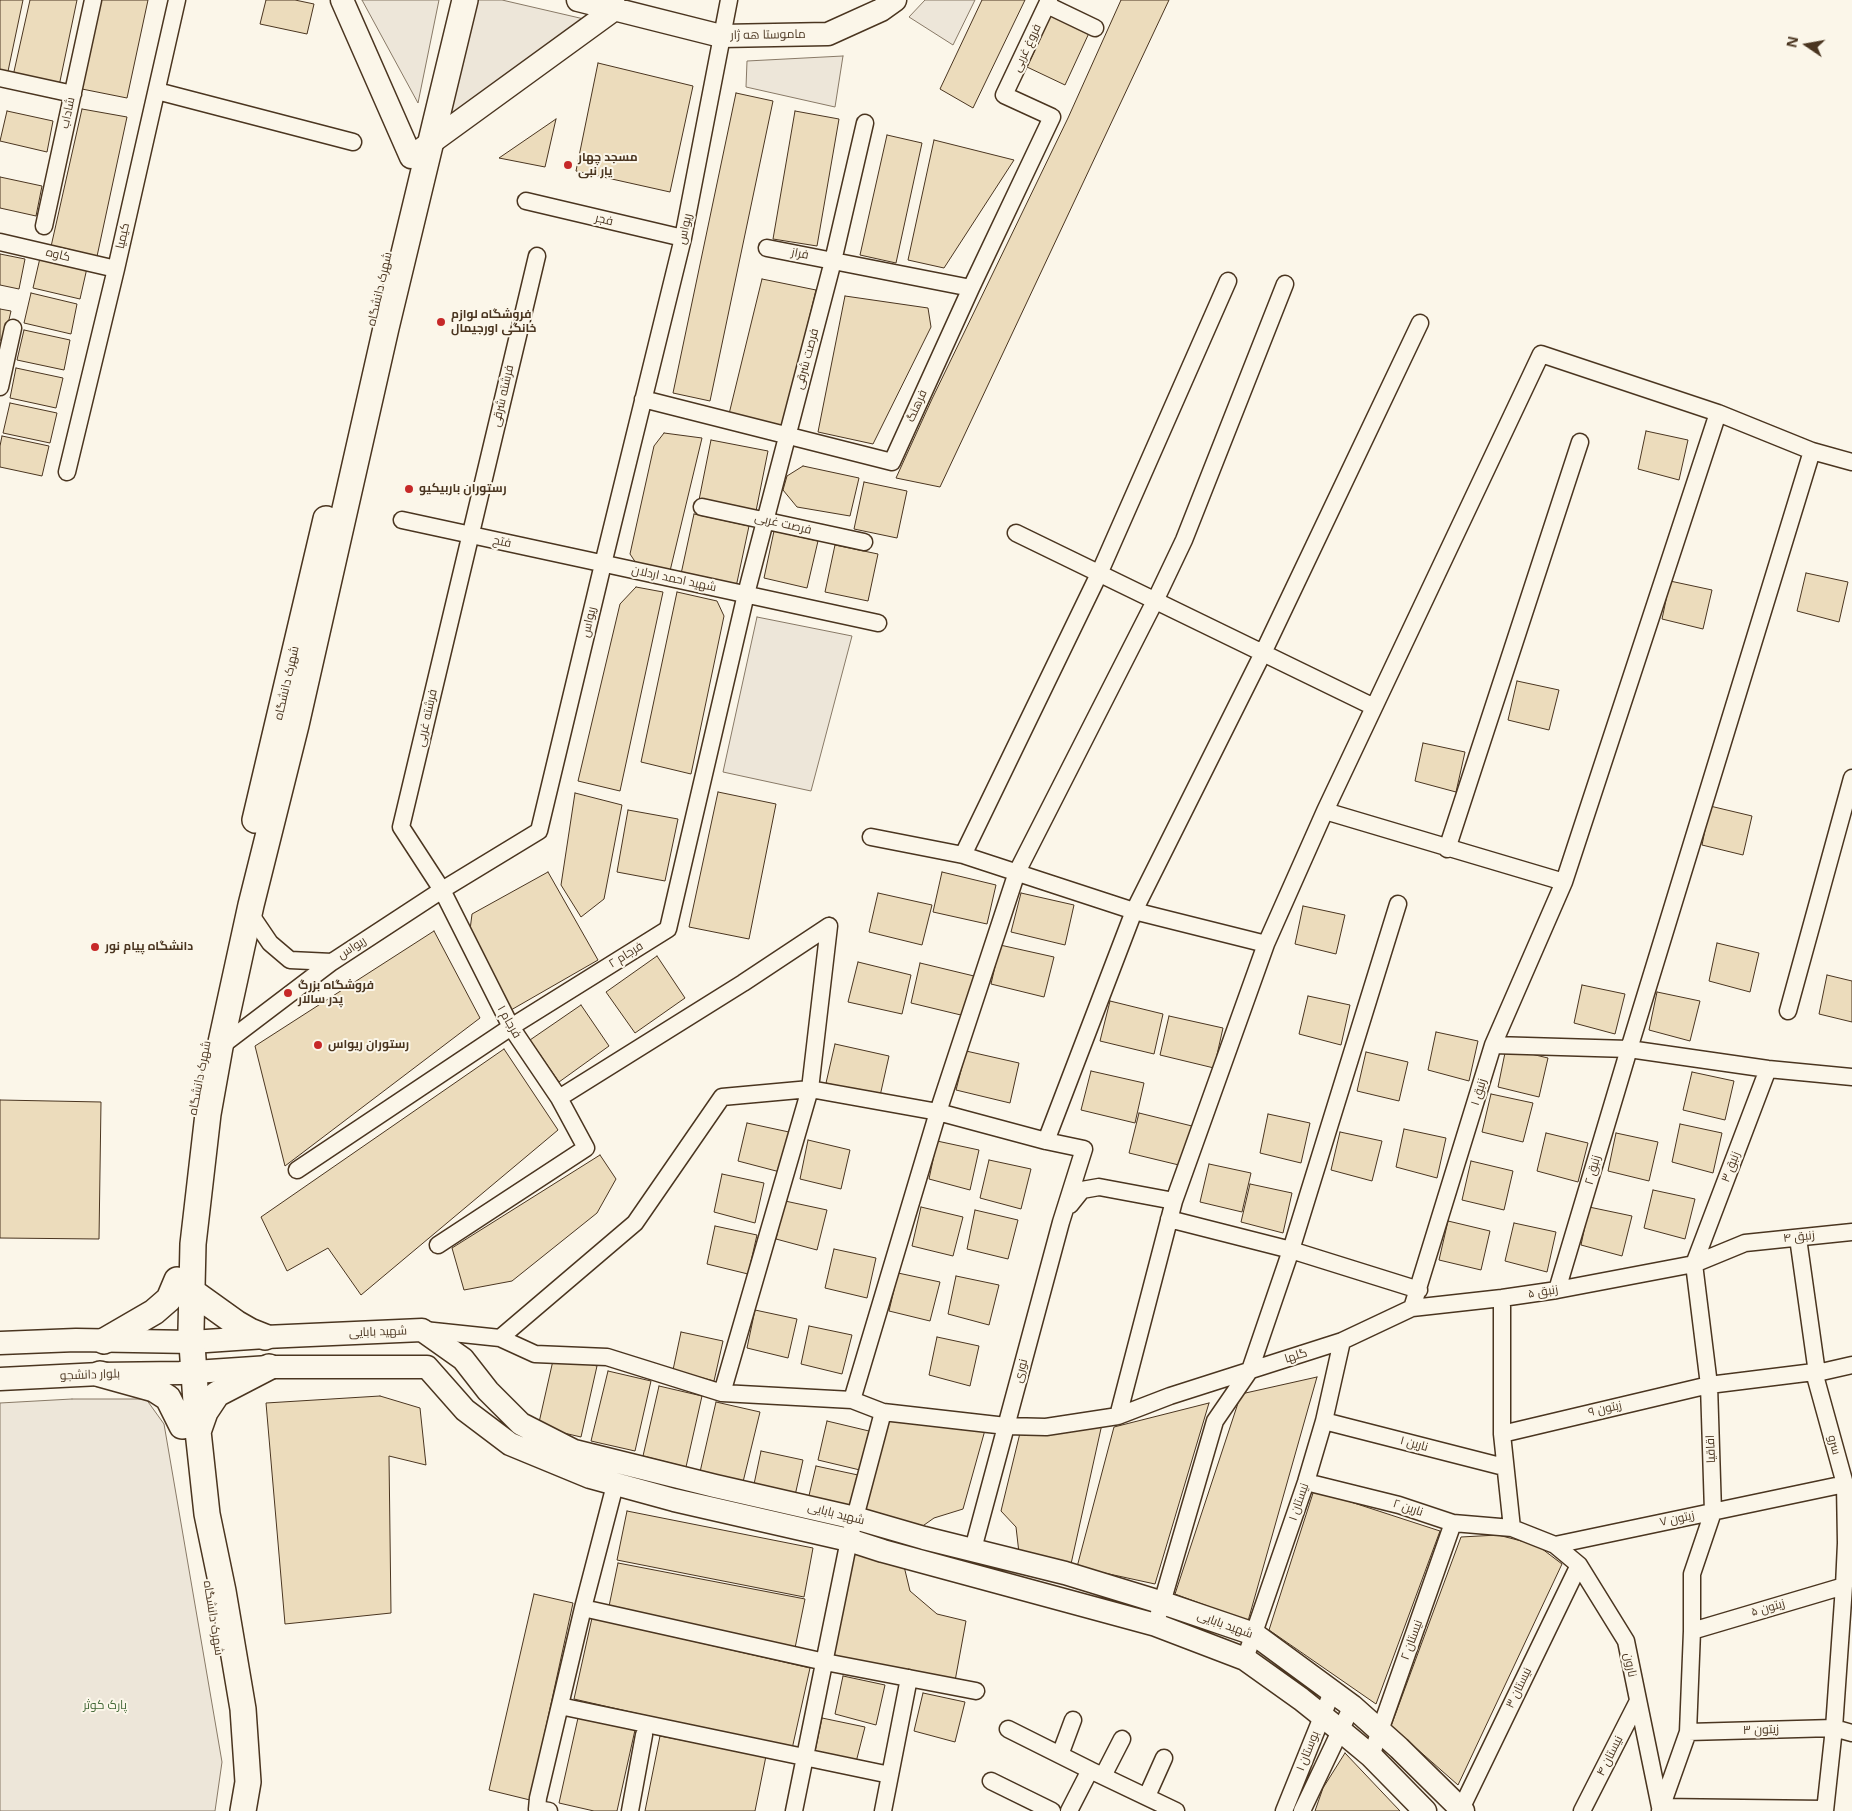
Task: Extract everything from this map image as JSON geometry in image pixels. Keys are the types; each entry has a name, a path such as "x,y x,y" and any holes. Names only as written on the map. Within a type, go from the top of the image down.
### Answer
{"main road":[{"path":"342,0 411,157 613,4"},
{"name":"شهرک دانشگاه","path":"184,1286 182,1196 190,1134 206,1043 251,837 448,0"},
{"path":"243,1811 248,1782 242,1709 223,1591 190,1429 184,1286 195,1225 208,1114 220,1047 249,912 296,725 384,337 465,0"},
{"name":"ماموستا هه ژار","path":"578,0 613,4 721,36 828,34 881,10 894,0"},
{"path":"184,1286 250,1331 265,1337"},
{"path":"104,1341 154,1312 184,1286"},
{"name":"شهید بابایی","path":"185,1342 422,1330 462,1360 521,1424 574,1451 855,1518 924,1538 1065,1573 1254,1634 1352,1706 1461,1810"},
{"path":"0,1343 185,1342"},
{"path":"190,1429 217,1394 269,1367"},
{"name":"شهید بابایی","path":"187,1372 269,1367 427,1367 465,1410 510,1444 590,1477 674,1500 849,1540 883,1551 1156,1625 1245,1659 1341,1731 1370,1756 1425,1811"},
{"name":"بلوار دانشجو","path":"0,1379 187,1372"},
{"path":"100,1374 154,1389 168,1398 190,1429"},
{"name":"شهرک دانشگاه","path":"190,1429 233,1733 234,1764 229,1811"}],"street":[{"name":"شاداب","path":"44,226 93,0"},
{"name":"کیمیا","path":"67,472 116,269 177,0"},
{"name":"ریواس","path":"220,1047 332,962 442,890 539,830 683,238 729,0"},
{"path":"1048,3 1095,28"},
{"name":"فروغ غربی","path":"1048,3 1004,96 1052,117"},
{"path":"0,78 73,94"},
{"path":"157,91 353,142"},
{"name":"فرهنگ","path":"643,399 892,462 971,288 1052,117"},
{"name":"فرصت شرقی","path":"746,594 833,261 865,123"},
{"name":"فجر","path":"526,202 683,238"},
{"name":"کاوه","path":"0,242 116,269"},
{"name":"فراز","path":"767,248 971,288"},
{"name":"فرشته شرقی","path":"470,535 537,256"},
{"path":"963,855 1099,574 1228,281"},
{"path":"852,1400 938,1112 1017,872 1155,601 1184,540 1285,284"},
{"path":"500,1338 635,1222 722,1097 810,1089 938,1112 1046,1141 1134,911 1263,653 1420,323"},
{"path":"0,387 3,360 13,328"},
{"path":"1118,1416 1174,1201 1266,944 1325,811 1541,354 1718,413 1812,451 1852,462"},
{"name":"زنبق ۱","path":"1412,1308 1494,1045 1564,882 1718,413"},
{"path":"1447,848 1580,442"},
{"name":"زنبق ۲","path":"1558,1290 1629,1049 1812,451"},
{"name":"فرصت غربی","path":"702,507 765,519 864,542"},
{"name":"فتح","path":"402,520 603,564"},
{"path":"1016,533 1374,707"},
{"name":"فرشته غربی","path":"442,890 401,827 470,535"},
{"name":"شهید احمد اردلان","path":"603,564 746,594"},
{"path":"746,594 878,623"},
{"name":"فرجام ۲","path":"297,1170 511,1027 668,929 746,594"},
{"path":"1788,1012 1852,778"},
{"path":"1325,811 1564,882"},
{"path":"871,838 963,855 1134,911 1266,944"},
{"name":"فرجام ۱","path":"438,1245 586,1148 559,1098 511,1027 442,890"},
{"path":"1156,1625 1215,1421 1250,1370 1291,1250 1398,904"},
{"path":"249,912 270,943 290,960 332,962"},
{"path":"559,1098 743,983 829,926 810,1089 722,1394"},
{"path":"1494,1045 1629,1049 1768,1069 1852,1077"},
{"name":"زنبق ۳","path":"1694,1264 1768,1069"},
{"name":"نوری","path":"973,1550 1064,1212 1084,1149 1046,1141"},
{"path":"1064,1212 1082,1190 1099,1187 1174,1201"},
{"path":"1169,1219 1291,1250 1419,1290"},
{"name":"زنبق ۴","path":"1746,1243 1852,1232"},
{"name":"سرو","path":"1798,1238 1816,1373 1845,1484 1849,1544 1844,1586 1846,1644 1825,1810"},
{"name":"زنبق ۵","path":"1342,1341 1412,1308 1558,1290 1694,1264 1746,1243"},
{"name":"اقاقیا","path":"1660,1809 1688,1732 1692,1574 1713,1512 1709,1385 1694,1264"},
{"path":"1502,1298 1502,1434 1504,1468 1512,1528 1555,1545"},
{"name":"گلها","path":"422,1330 500,1338 535,1354 607,1357 722,1394 852,1400 883,1412 1006,1426 1046,1427 1118,1416 1170,1396 1342,1341"},
{"name":"نیستان ۱","path":"1245,1659 1306,1482 1324,1421 1342,1341"},
{"path":"1709,1385 1816,1373 1852,1365"},
{"name":"زیتون ۹","path":"1502,1434 1709,1385"},
{"path":"794,1811 849,1540 883,1412"},
{"name":"نارین ۱","path":"1324,1421 1504,1468"},
{"name":"نارین ۲","path":"1306,1482 1399,1504 1453,1523 1512,1528"},
{"name":"زیتون ۷","path":"1555,1545 1845,1484"},
{"path":"548,1811 537,1809 583,1608 615,1485"},
{"name":"نیستان ۲","path":"1370,1756 1453,1523"},
{"name":"نارون","path":"1555,1545 1579,1564 1626,1641 1660,1809"},
{"name":"نیستان ۳","path":"1461,1810 1579,1564"},
{"name":"زیتون ۵","path":"1692,1631 1844,1586"},
{"path":"583,1608 825,1662 976,1691"},
{"path":"883,1811 910,1678"},
{"name":"بوستان ۱","path":"1284,1811 1332,1692"},
{"name":"نیستان ۴","path":"1582,1811 1638,1701"},
{"path":"560,1706 890,1775"},
{"name":"بوستان ۱","path":"1302,1811 1352,1706"},
{"path":"1060,1755 1073,1720"},
{"name":"زیتون ۳","path":"1688,1732 1834,1728 1852,1733"},
{"path":"1008,1729 1176,1811"},
{"path":"630,1811 644,1735"},
{"path":"1069,1811 1122,1740"},
{"path":"1148,1796 1164,1758"},
{"path":"991,1782 1052,1811"},
{"path":"1660,1809 1825,1810"}],"green space":[{"path":"362,0 439,0 418,103"},
{"path":"474,0 502,0 584,19 449,116"},
{"path":"925,0 975,0 953,45 909,17"},
{"path":"843,56 835,107 746,87 747,61"},
{"path":"757,617 852,636 811,791 723,772"},
{"name":"پارک کوثر","path":"72,1399 146,1399 164,1424 222,1762 215,1811 0,1811 0,1403"}],"building":[{"path":"0,0 23,0 7,76 0,74"},
{"path":"30,0 77,0 59,86 13,76"},
{"path":"101,0 148,0 127,98 82,89"},
{"path":"266,0 295,0 314,4 307,34 260,24"},
{"path":"982,0 1025,0 973,108 940,89"},
{"path":"1121,0 1169,0 940,487 896,478 932,399 1068,118"},
{"path":"1051,15 1089,33 1065,85 1027,67"},
{"path":"598,63 693,86 670,192 576,171"},
{"path":"736,93 773,101 710,401 673,393"},
{"path":"82,109 127,117 96,261 50,251"},
{"path":"7,111 53,121 47,152 0,141"},
{"path":"795,111 839,119 817,246 773,239"},
{"path":"556,119 545,167 499,158"},
{"path":"887,135 922,143 896,263 860,255"},
{"path":"934,140 1014,160 944,268 908,260"},
{"path":"0,177 42,186 36,216 0,208"},
{"path":"0,254 25,259 19,289 0,285"},
{"path":"40,258 87,268 80,299 33,288"},
{"path":"762,279 816,290 783,426 729,414"},
{"path":"31,293 77,304 71,334 24,323"},
{"path":"845,296 928,308 931,327 873,444 818,432"},
{"path":"0,309 11,311 4,341 0,340"},
{"path":"24,330 70,340 64,370 17,360"},
{"path":"16,368 63,378 56,408 10,398"},
{"path":"10,403 57,413 50,443 3,433"},
{"path":"1646,431 1688,440 1679,480 1638,469"},
{"path":"664,433 702,438 670,571 638,566 630,554 654,446"},
{"path":"2,436 49,446 42,476 0,467"},
{"path":"711,440 768,451 756,511 699,500"},
{"path":"803,466 859,478 850,516 797,507 783,490 787,476"},
{"path":"864,482 907,491 897,538 854,529"},
{"path":"694,514 749,526 736,587 681,574"},
{"path":"774,531 818,541 807,588 764,578"},
{"path":"835,545 878,554 868,601 825,592"},
{"path":"1806,573 1848,582 1839,622 1797,611"},
{"path":"1670,581 1712,590 1703,629 1662,619"},
{"path":"636,587 663,592 620,791 578,781 620,604"},
{"path":"677,592 717,601 724,616 691,774 641,762"},
{"path":"1517,681 1559,690 1549,730 1508,720"},
{"path":"1423,743 1465,752 1456,792 1415,781"},
{"path":"718,792 776,804 749,939 689,927"},
{"path":"575,793 622,805 604,899 581,917 561,885"},
{"path":"1710,806 1752,816 1743,855 1702,845"},
{"path":"628,810 678,819 665,881 617,872"},
{"path":"548,872 598,960 511,1010 470,930 472,914"},
{"path":"942,872 996,885 987,924 933,912"},
{"path":"878,893 932,905 922,945 869,932"},
{"path":"1021,893 1074,905 1065,945 1011,932"},
{"path":"1303,906 1345,915 1336,954 1295,944"},
{"path":"434,931 480,1018 285,1166 255,1046"},
{"path":"1717,943 1759,953 1750,992 1709,981"},
{"path":"1000,945 1054,957 1044,997 991,984"},
{"path":"657,956 685,998 635,1033 606,992"},
{"path":"858,962 911,975 902,1014 848,1002"},
{"path":"920,963 974,976 965,1016 911,1003"},
{"path":"1827,975 1852,981 1852,1022 1819,1014"},
{"path":"1582,985 1625,994 1615,1034 1574,1023"},
{"path":"1657,992 1700,1001 1690,1041 1649,1030"},
{"path":"1308,996 1350,1005 1341,1045 1299,1034"},
{"path":"1110,1001 1163,1014 1154,1054 1100,1041"},
{"path":"581,1005 609,1046 559,1082 530,1040"},
{"path":"1169,1016 1223,1028 1214,1068 1160,1055"},
{"path":"1436,1032 1478,1041 1469,1081 1428,1070"},
{"path":"835,1044 889,1056 880,1096 826,1083"},
{"path":"1506,1048 1548,1058 1539,1097 1498,1087"},
{"path":"504,1049 558,1130 361,1295 328,1248 287,1271 261,1217"},
{"path":"966,1051 1019,1063 1010,1103 956,1090"},
{"path":"1366,1052 1408,1062 1399,1101 1357,1091"},
{"path":"1091,1071 1144,1083 1135,1123 1081,1110"},
{"path":"1692,1072 1734,1081 1725,1120 1683,1110"},
{"path":"1491,1094 1533,1103 1523,1142 1482,1132"},
{"path":"0,1100 101,1102 99,1239 0,1238"},
{"path":"1139,1113 1192,1126 1183,1166 1129,1153"},
{"path":"1268,1114 1310,1123 1301,1163 1260,1153"},
{"path":"747,1123 789,1132 780,1172 738,1161"},
{"path":"1680,1124 1722,1133 1713,1173 1672,1162"},
{"path":"1404,1129 1446,1138 1437,1178 1396,1167"},
{"path":"1340,1132 1382,1141 1372,1181 1331,1170"},
{"path":"1546,1133 1588,1143 1578,1182 1537,1171"},
{"path":"1616,1133 1658,1142 1649,1181 1608,1171"},
{"path":"808,1140 850,1150 841,1189 800,1179"},
{"path":"937,1141 979,1150 970,1190 929,1179"},
{"path":"600,1155 616,1179 597,1213 512,1281 464,1290 452,1248"},
{"path":"989,1160 1031,1169 1021,1209 980,1198"},
{"path":"1471,1161 1513,1171 1504,1210 1462,1200"},
{"path":"1209,1164 1251,1173 1242,1212 1200,1202"},
{"path":"722,1174 764,1183 755,1223 714,1212"},
{"path":"1250,1184 1292,1193 1283,1233 1241,1222"},
{"path":"1653,1190 1695,1199 1685,1239 1644,1228"},
{"path":"785,1201 827,1210 817,1250 776,1239"},
{"path":"921,1207 963,1217 953,1256 912,1246"},
{"path":"1589,1207 1632,1216 1622,1256 1581,1245"},
{"path":"975,1210 1018,1220 1008,1259 967,1249"},
{"path":"1448,1221 1490,1231 1481,1270 1439,1260"},
{"path":"1514,1223 1556,1232 1547,1272 1505,1261"},
{"path":"715,1226 757,1235 748,1274 707,1264"},
{"path":"834,1249 876,1258 867,1298 825,1288"},
{"path":"898,1273 940,1282 930,1321 889,1311"},
{"path":"956,1276 999,1285 989,1325 948,1314"},
{"path":"755,1310 797,1319 788,1358 747,1348"},
{"path":"809,1326 852,1335 842,1374 801,1364"},
{"path":"681,1332 723,1341 714,1381 673,1370"},
{"path":"937,1337 979,1346 970,1386 929,1375"},
{"path":"554,1356 597,1366 581,1437 538,1427"},
{"path":"608,1371 651,1381 635,1451 591,1441"},
{"path":"1317,1377 1248,1621 1175,1594 1241,1394"},
{"path":"659,1386 702,1396 686,1467 643,1456"},
{"path":"380,1396 420,1408 426,1465 389,1456 391,1613 285,1624 266,1403"},
{"path":"716,1402 760,1412 743,1482 700,1472"},
{"path":"1209,1403 1155,1584 1077,1567 1114,1427"},
{"path":"887,1419 985,1430 963,1509 934,1518 917,1530 862,1513"},
{"path":"827,1421 869,1431 860,1470 818,1460"},
{"path":"1102,1424 1071,1564 1019,1553 1016,1527 1001,1511 1020,1433"},
{"path":"761,1451 803,1460 794,1500 753,1489"},
{"path":"816,1466 858,1475 848,1515 807,1504"},
{"path":"1314,1490 1440,1531 1376,1704 1269,1630"},
{"path":"627,1511 813,1548 804,1597 617,1560"},
{"path":"1498,1535 1537,1545 1562,1564 1458,1785 1391,1726 1461,1537"},
{"path":"854,1551 903,1562 910,1591 937,1614 966,1621 955,1681 833,1655"},
{"path":"618,1563 805,1599 795,1648 608,1611"},
{"path":"534,1594 573,1603 530,1800 489,1790"},
{"path":"592,1618 810,1668 792,1749 574,1699"},
{"path":"843,1676 885,1685 876,1725 835,1714"},
{"path":"923,1693 965,1702 955,1742 914,1731"},
{"path":"578,1718 635,1730 617,1811 594,1811 559,1803"},
{"path":"822,1718 865,1727 855,1766 814,1756"},
{"path":"660,1736 766,1756 755,1811 645,1811"},
{"path":"1345,1753 1400,1811 1315,1811 1323,1788"}],"place":[{"name":"مسجد چهار یار نبی","path":"568,165"},
{"name":"فروشگاه لوازم خانگی اورجیمال","path":"441,322"},
{"name":"رستوران باربیکیو","path":"409,489"},
{"name":"دانشگاه پیام نور","path":"95,947"},
{"name":"فروشگاه بزرگ پدر سالار","path":"288,993"},
{"name":"رستوران ریواس","path":"318,1045"}]}
